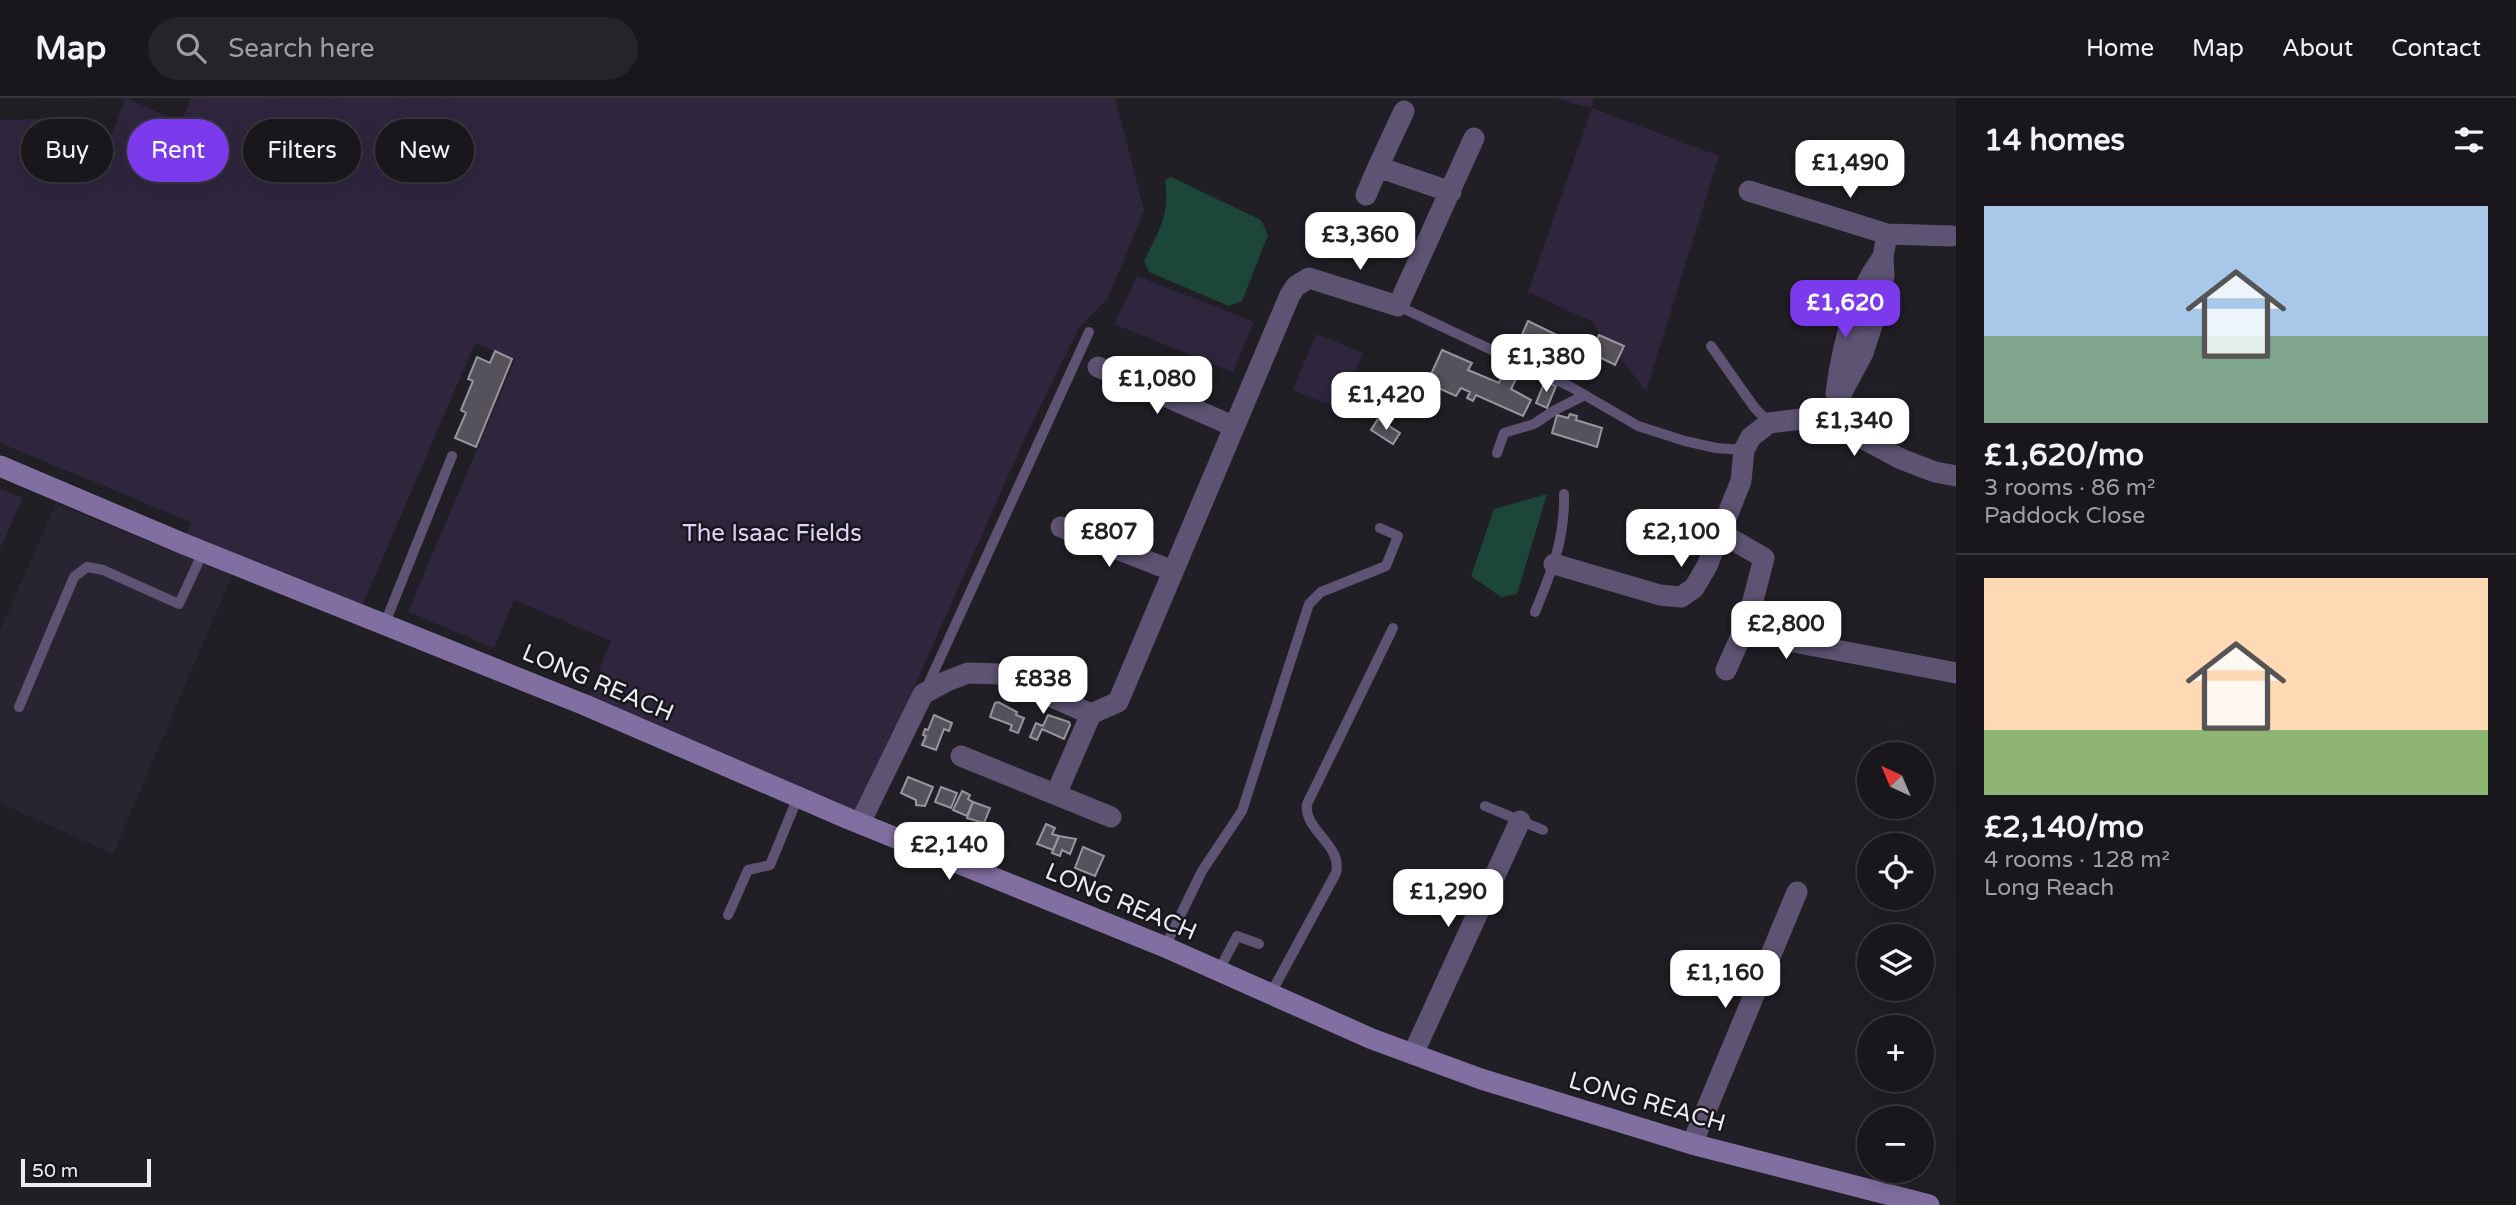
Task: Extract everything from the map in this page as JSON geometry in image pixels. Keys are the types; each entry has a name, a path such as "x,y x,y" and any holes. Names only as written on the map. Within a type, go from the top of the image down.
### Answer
{"street":[{"path":"1366,195 1404,111"},
{"path":"1056,794 1091,714 1118,702 1290,295 1296,286 1308,278 1398,306 1474,138"},
{"path":"1378,167 1451,192"},
{"path":"1749,191 1888,234 1952,236"},
{"path":"1832,422 1841,394 1863,353 1874,319 1884,275 1883,257 1888,234"},
{"path":"1098,367 1233,426"},
{"path":"1555,564 1660,595 1681,597 1694,588 1707,566 1741,481 1744,450 1751,437 1769,423 1801,419 1832,422 1901,459 1956,476"},
{"name":"LONG REACH","path":"0,466 203,552 585,705 860,823 1165,947 1361,1035 1550,1101 1692,1143 1929,1205"},
{"path":"1061,527 1173,571"},
{"path":"1721,533 1764,558 1748,620 1727,670"},
{"path":"1748,620 1794,642 1956,670"},
{"path":"860,823 923,694 968,674 999,674 1091,714"},
{"path":"961,756 1111,817"},
{"path":"1413,1054 1521,821"},
{"path":"1692,1143 1797,892"}],"lane":[{"path":"1398,306 1585,395 1638,426 1685,441 1716,448 1744,450"},
{"path":"923,694 1089,332"},
{"path":"1711,346 1754,407 1769,423"},
{"path":"1497,453 1504,433 1534,424 1585,395"},
{"path":"385,623 452,456"},
{"path":"1535,612 1555,564 1565,521 1564,494"},
{"path":"1165,947 1202,871 1242,811 1309,604 1321,592 1386,566 1398,537 1380,528"},
{"path":"19,707 74,577 86,567 103,570 179,604 203,552"},
{"path":"1270,995 1338,865 1336,856 1308,817 1307,804 1393,628"},
{"path":"729,915 748,870 770,865 798,797"},
{"path":"1485,806 1543,830"},
{"path":"1218,972 1237,936 1259,944"}],"shaded area":[{"path":"1171,177 1261,220 1268,235 1242,301 1229,306 1149,272 1144,261 1165,213 1165,180"},
{"path":"1547,494 1517,594 1501,597 1471,576 1494,509"},
{"path":"56,504 232,575 113,854 0,803 0,631"}],"green space":[{"name":"The Isaac Fields","path":"125,98 174,119 127,119 127,182 229,182 229,119 182,119 191,98 1115,98 1144,210 1108,298 1079,328 1028,431 860,809 860,823 585,705 611,641 514,600 494,648 408,612 515,360 475,343 359,613 184,544 191,522 0,443 0,120 21,119 21,182 113,182 113,131"},
{"path":"1554,98 1593,98 1592,108"},
{"path":"1592,108 1719,156 1646,391 1591,321 1528,292"},
{"path":"1137,276 1254,322 1233,372 1114,324"},
{"path":"1316,334 1363,353 1340,409 1293,390"},
{"path":"0,489 23,498 0,548"}],"building":[{"path":"1528,321 1565,339 1558,354 1521,337"},
{"path":"1599,335 1624,346 1615,365 1591,353"},
{"path":"1442,350 1472,363 1468,370 1499,383 1507,365 1520,371 1511,389 1531,400 1523,416 1476,395 1473,401 1467,398 1470,392 1461,388 1456,396 1427,383"},
{"path":"495,351 512,359 476,447 455,438 466,413 461,410 473,381 468,379 477,357 490,363"},
{"path":"1545,381 1556,386 1547,408 1536,403"},
{"path":"1570,414 1577,416 1576,420 1602,428 1597,447 1552,433 1557,415 1568,418"},
{"path":"1378,419 1400,433 1393,444 1371,430"},
{"path":"998,702 1024,718 1018,733 1010,730 1012,725 990,717 995,703"},
{"path":"934,715 952,723 949,731 944,729 936,750 922,745 926,736 923,735 925,729 928,730"},
{"path":"1048,715 1069,722 1064,739 1042,729 1037,740 1030,737 1036,723 1043,726"},
{"path":"908,777 933,787 925,806 916,805 916,800 901,793"},
{"path":"941,787 957,793 951,808 935,802"},
{"path":"962,791 970,795 968,799 973,802 967,816 953,810"},
{"path":"973,802 990,808 984,823 967,818"},
{"path":"1046,824 1055,828 1052,834 1059,836 1053,850 1037,844"},
{"path":"1059,836 1076,839 1070,854 1062,850 1060,856 1052,853"},
{"path":"1083,847 1104,856 1095,876 1075,868"}]}
